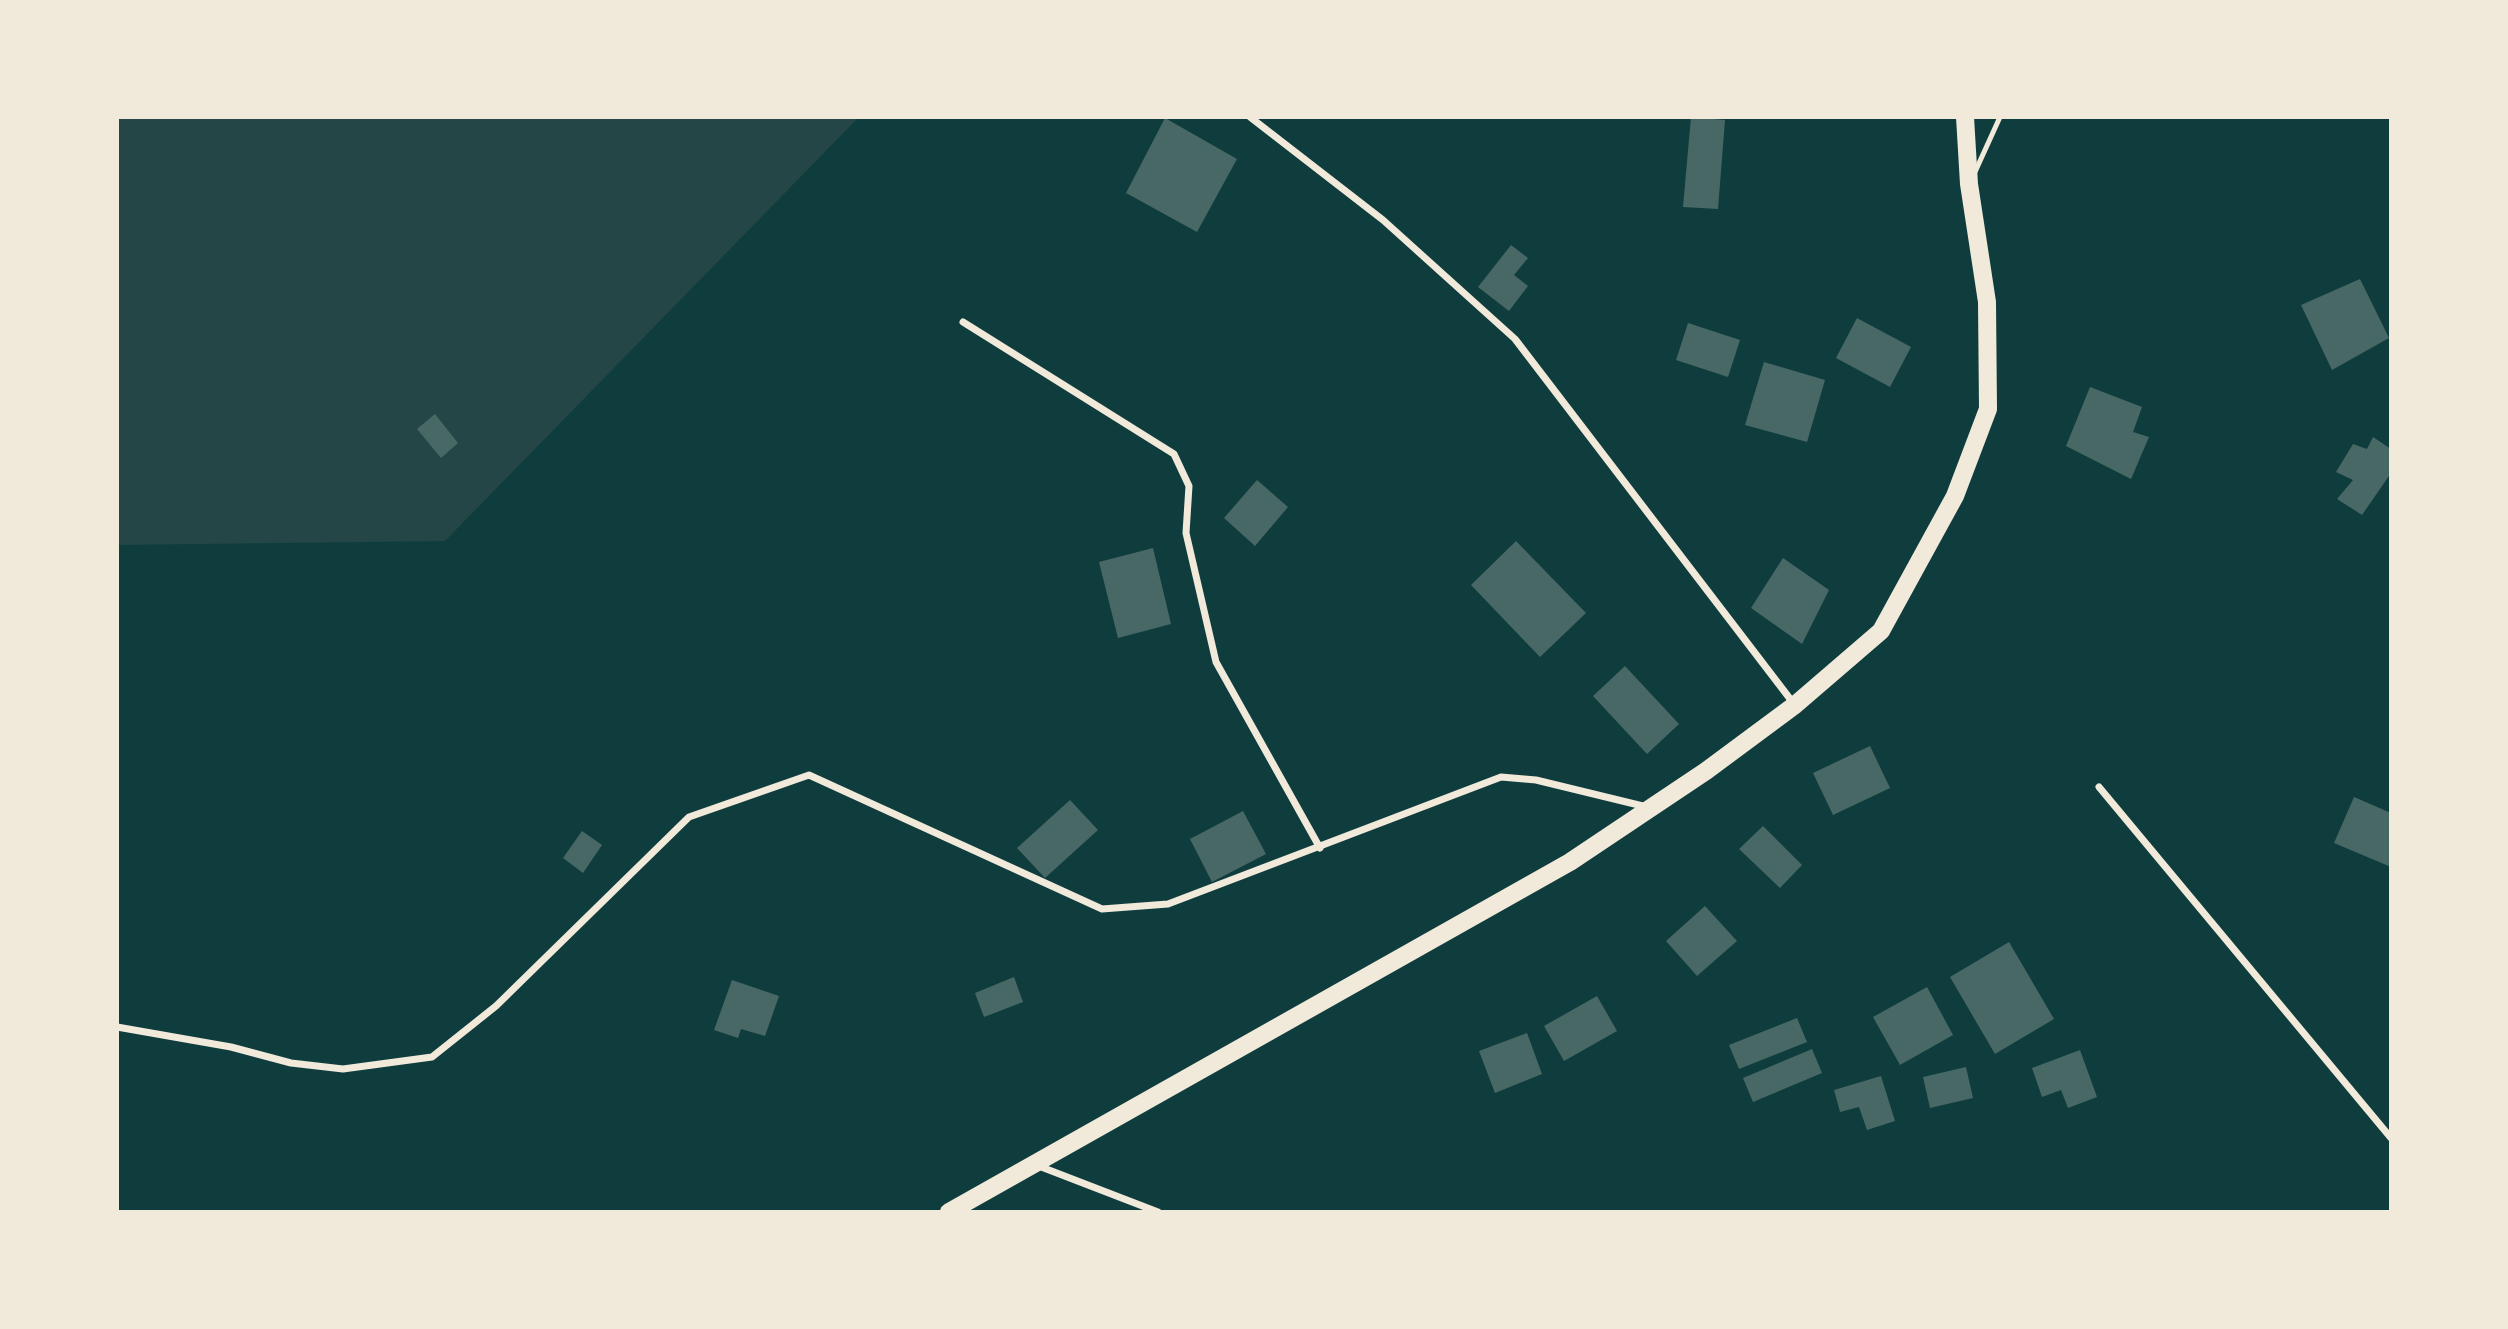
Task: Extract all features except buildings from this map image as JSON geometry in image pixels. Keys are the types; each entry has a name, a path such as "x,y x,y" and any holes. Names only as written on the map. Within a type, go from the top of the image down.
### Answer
{"main road":[{"path":"949,1212 1570,862 1706,771 1794,705 1881,631 1955,496 1987,409 1987,302 1969,184 1965,117"}],"street":[{"path":"1250,117 1383,220 1515,340 1794,705"},
{"path":"963,322 1174,454 1189,486 1186,533 1216,662 1320,848"},
{"path":"117,1027 231,1047 291,1063 343,1069 432,1057 496,1006 689,817 809,775 1102,909 1168,904 1502,777 1536,780 1650,808"},
{"path":"2099,787 2391,1138"},
{"path":"1035,1165 1158,1212"}],"lane":[{"path":"1969,184 2000,117"}],"shaded area":[{"path":"117,117 859,117 445,541 117,545"}]}
